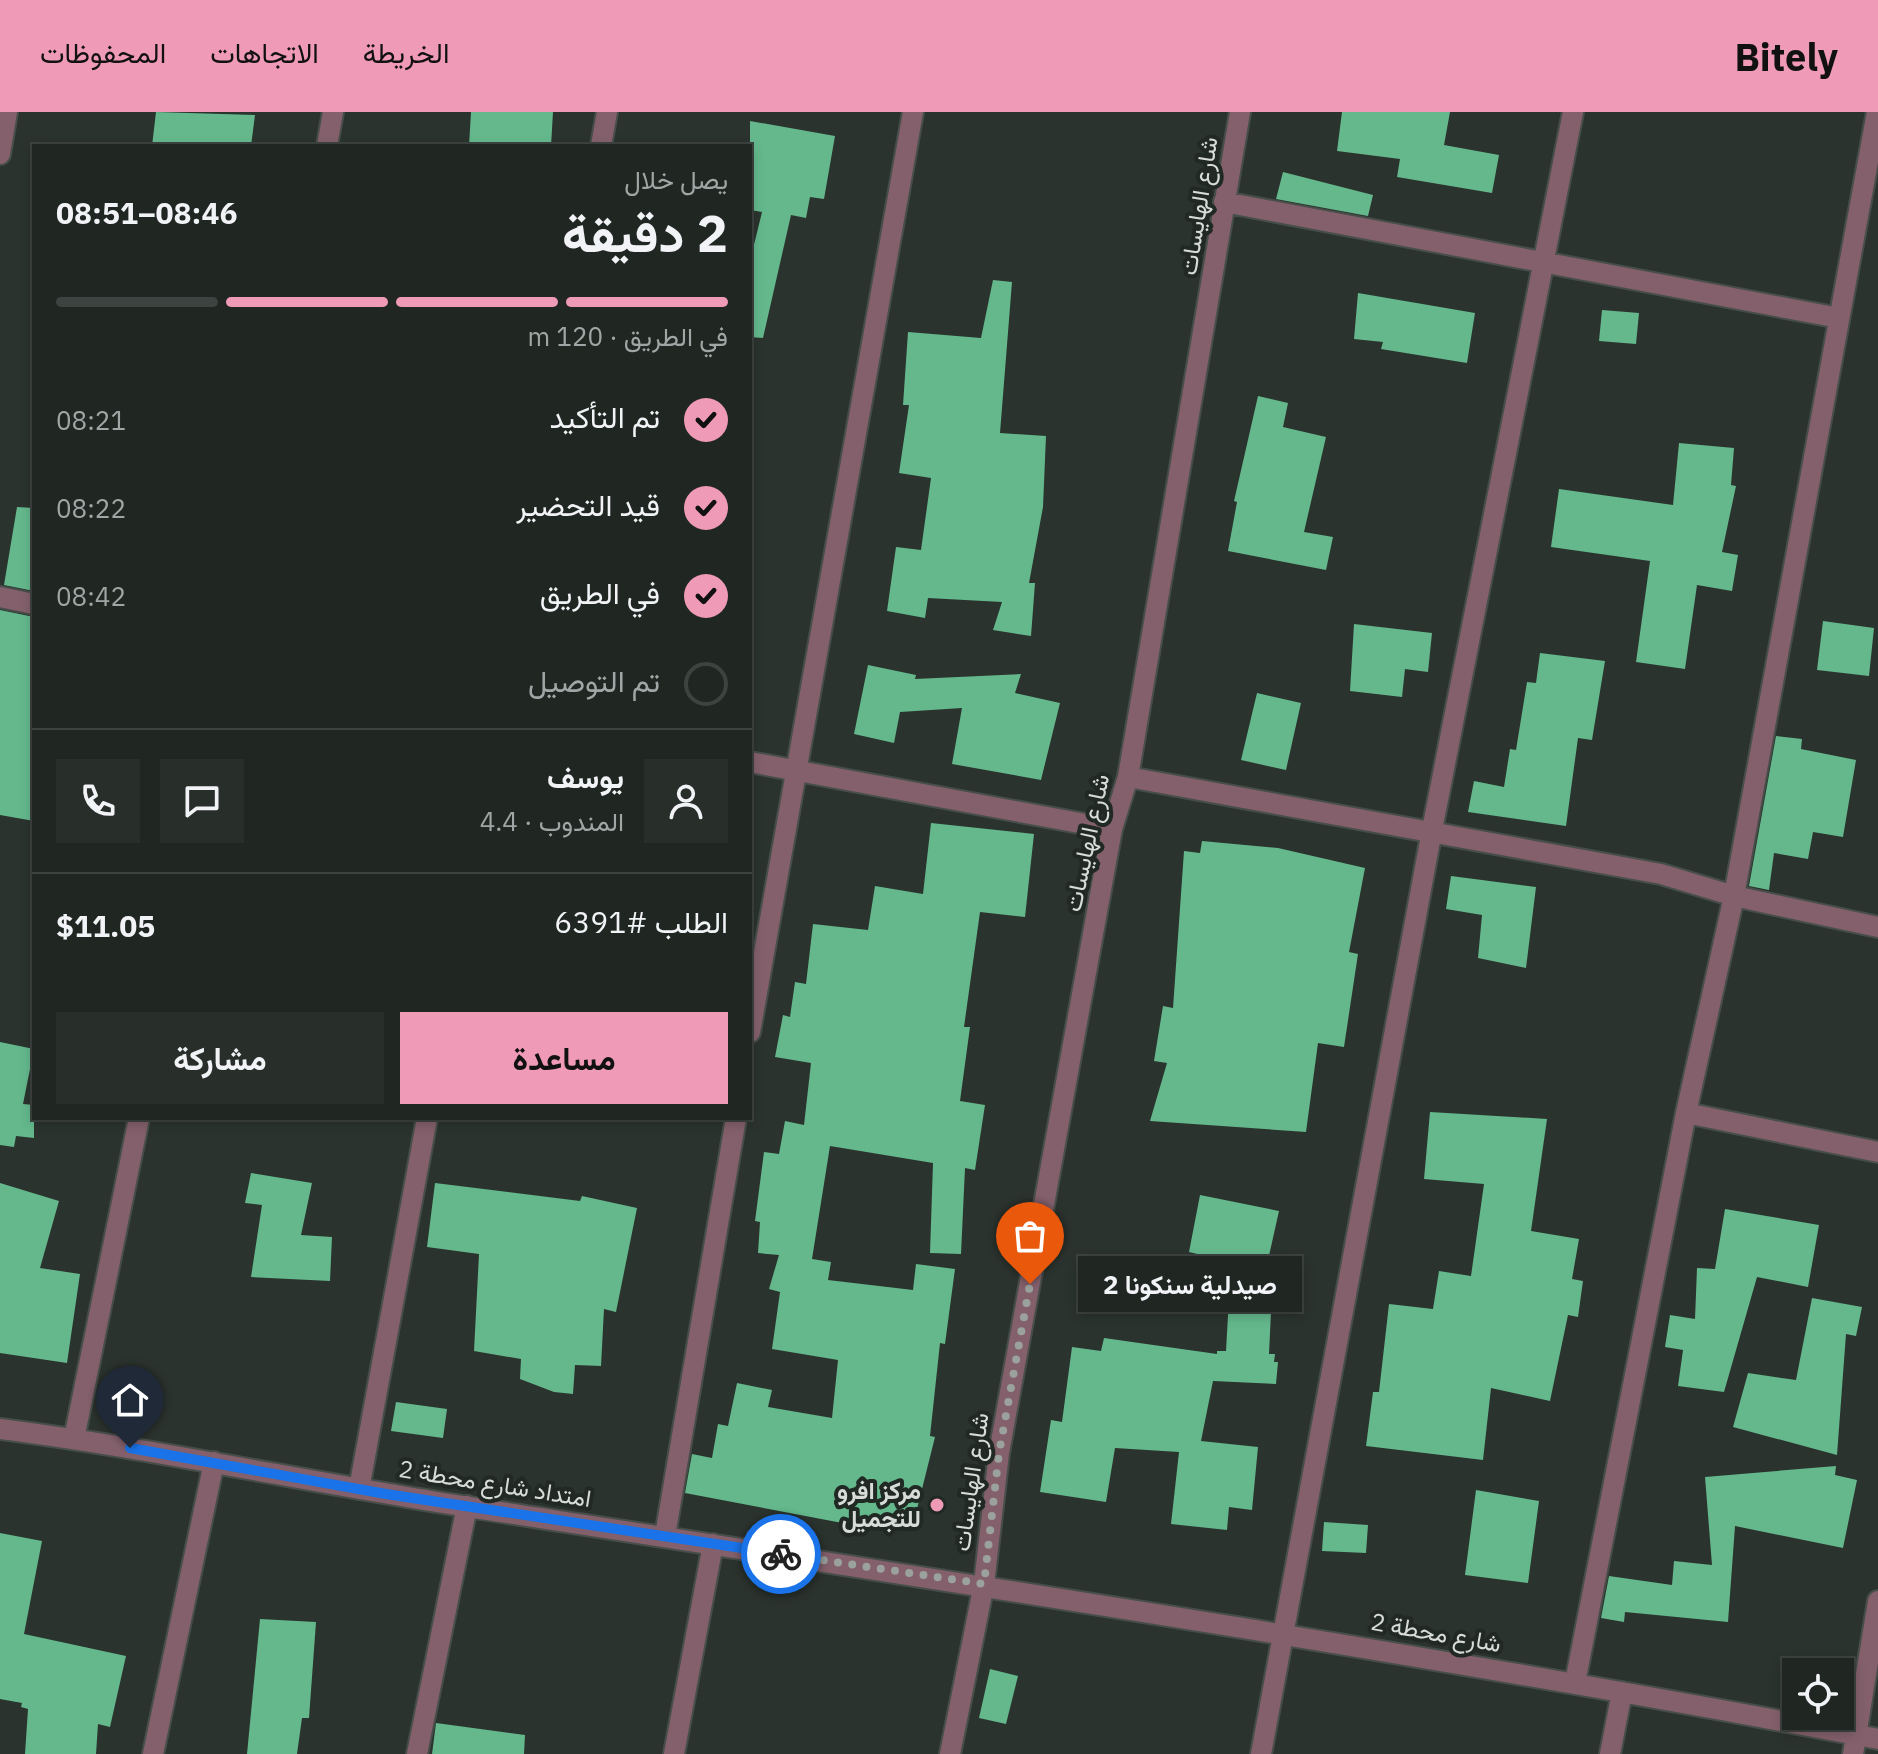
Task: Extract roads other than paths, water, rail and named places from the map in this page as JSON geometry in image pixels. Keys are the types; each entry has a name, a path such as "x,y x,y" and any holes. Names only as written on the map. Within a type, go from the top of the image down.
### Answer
{"street":[{"path":"0,154 7,112"},
{"path":"327,144 333,112"},
{"path":"601,144 607,112"},
{"path":"753,998 913,112"},
{"name":"شارع الهايسات","path":"950,1754 984,1584 999,1453 1112,829 1128,777 1240,112"},
{"path":"1261,1754 1432,830 1573,112"},
{"path":"1575,1683 1686,1113 1734,896 1877,112"},
{"path":"1224,202 1839,318"},
{"path":"0,597 32,604"},
{"path":"752,762 1112,829"},
{"path":"1128,777 1661,874 1734,896 1878,927"},
{"path":"1686,1113 1878,1152"},
{"path":"74,1439 139,1120"},
{"path":"359,1489 427,1120"},
{"path":"665,1536 736,1120"},
{"name":"امتداد شارع محطة 2","path":"0,1429 214,1462 359,1489 984,1584"},
{"path":"153,1754 214,1462"},
{"path":"417,1754 467,1506"},
{"path":"674,1754 713,1544"},
{"name":"شارع محطة 2","path":"984,1584 1575,1683 1854,1744 1878,1739"},
{"path":"1854,1744 1878,1601"},
{"path":"1610,1754 1622,1692"}],"place":[{"name":"صيدلية سنكونا 2","path":"1030,1284"},
{"name":"مركز افرو للتجميل","path":"937,1505"}]}
